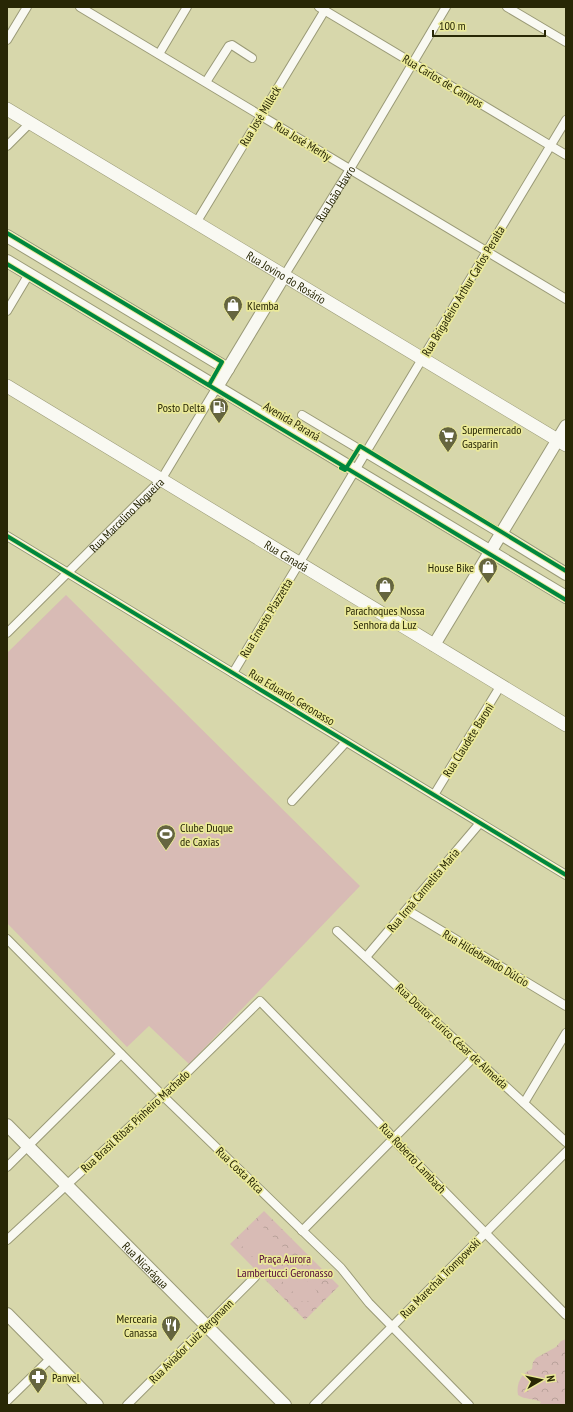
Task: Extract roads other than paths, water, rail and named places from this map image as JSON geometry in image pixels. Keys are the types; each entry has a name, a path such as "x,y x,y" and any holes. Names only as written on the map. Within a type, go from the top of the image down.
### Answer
{"main road":[{"name":"Rua Jovino do Rosário","path":"7,109 562,442"},
{"name":"Rua Canadá","path":"7,386 566,725"}],"street":[{"path":"7,40 27,7"},
{"name":"Rua José Merhy","path":"80,7 566,299"},
{"path":"158,54 187,7"},
{"name":"Rua João Havro","path":"223,378 446,7"},
{"path":"507,7 566,42"},
{"name":"Rua Carlos de Campos","path":"322,9 566,155"},
{"name":"Rua José Milleck","path":"196,223 261,116 322,9"},
{"path":"206,82 229,46 232,45 252,58"},
{"name":"Rua Brigadeiro Arthur Carlos Peralta","path":"358,466 566,120"},
{"path":"7,146 30,123"},
{"name":"Avenida Paraná","path":"7,236 490,552 566,597"},
{"name":"Avenida Paraná","path":"7,261 223,378"},
{"path":"7,311 29,274"},
{"name":"Rua Marcelino Nogueira","path":"7,633 161,480 223,378"},
{"name":"Avenida Paraná","path":"302,415 566,574"},
{"path":"434,645 501,534 562,442 566,426"},
{"name":"Rua Ernesto Piazzetta","path":"233,673 358,466"},
{"name":"Rua Eduardo Geronasso","path":"7,536 566,875"},
{"name":"Rua Claudete Baroni","path":"434,795 501,686"},
{"path":"292,801 346,742"},
{"name":"Rua Irmã Carmelita Maria","path":"366,957 480,823"},
{"name":"Rua Hildebrando Dúlcio","path":"407,910 566,1006"},
{"name":"Rua Doutor Eurico César de Almeida","path":"337,931 566,1142"},
{"name":"Rua Costa Rica","path":"7,939 163,1096 340,1268 369,1303 469,1405"},
{"name":"Rua Brasil Ribas Pinheiro Machado","path":"7,1240 163,1096 260,1001"},
{"name":"Rua Roberto Lambach","path":"260,1001 388,1132 393,1140 566,1315"},
{"path":"524,1103 566,1033"},
{"path":"7,1167 121,1054"},
{"path":"302,1231 474,1057"},
{"name":"Rua Nicarágua","path":"7,1125 285,1405"},
{"name":"Rua Marechal Trompowski","path":"314,1405 566,1152"},
{"name":"Rua Aviador Luiz Bergmann","path":"127,1405 255,1277"},
{"path":"7,1314 97,1405"},
{"path":"7,1401 51,1358"}],"place":[{"name":"Klemba","path":"233,322"},
{"name":"Posto Delta","path":"219,424"},
{"name":"Supermercado Gasparin","path":"448,453"},
{"name":"House Bike","path":"488,584"},
{"name":"Parachoques Nossa Senhora da Luz","path":"385,603"},
{"name":"Clube Duque de Caxias","path":"166,851"},
{"name":"Mercearia Canassa","path":"171,1342"},
{"name":"Panvel","path":"38,1394"}],"park label":[{"name":"Praça Aurora Lambertucci Geronasso","path":"285,1265"}]}
